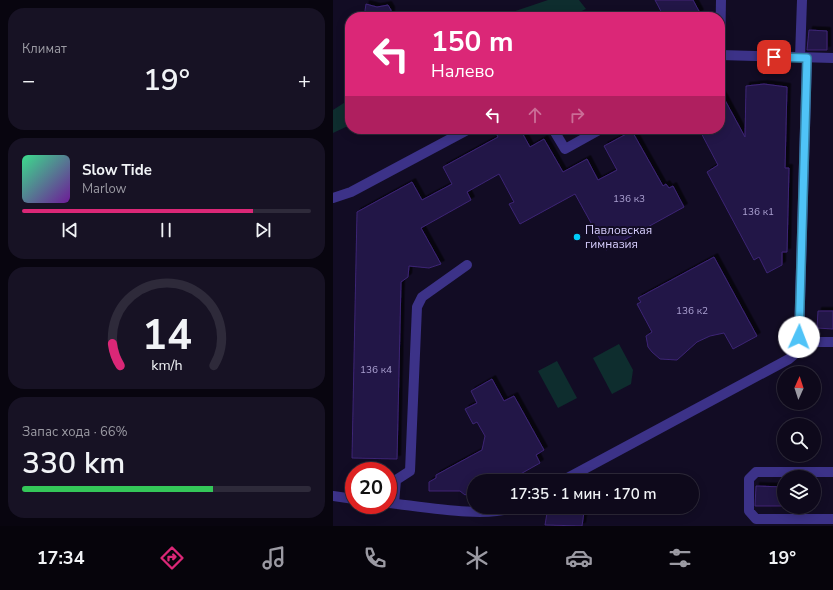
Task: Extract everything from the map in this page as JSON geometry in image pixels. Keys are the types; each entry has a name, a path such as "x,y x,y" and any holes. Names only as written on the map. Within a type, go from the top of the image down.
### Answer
{"lane":[{"path":"721,0 721,12"},
{"path":"802,0 804,58 799,337 806,344"},
{"path":"725,55 833,58"},
{"path":"333,198 351,192 460,134"},
{"path":"556,134 565,149 592,134"},
{"path":"397,479 410,471 417,307 422,297 467,265"},
{"path":"575,474 789,359 806,344 817,341 833,342"},
{"path":"833,472 756,472 749,479 749,511 756,519 833,519"},
{"path":"333,496 345,498"},
{"path":"397,504 467,511"}],"green space":[{"path":"548,0 579,0 586,9 580,12 513,12"},
{"path":"345,102 345,127 333,133 333,110"},
{"path":"619,344 633,370 631,384 612,394 593,358"},
{"path":"557,361 577,398 558,408 538,371"}],"building":[{"path":"655,0 693,0 699,12 661,12"},
{"path":"366,4 377,7 388,5 391,10 391,12 365,12"},
{"path":"809,30 827,31 827,50 807,50"},
{"path":"764,84 787,87 785,168 789,168 787,252 782,252 782,265 767,273 759,257 754,260 707,172 718,165 702,134 725,134 725,100 745,137 746,86"},
{"path":"523,134 530,147 544,139 563,172 587,159 598,180 617,170 604,146 626,134 634,134 663,186 666,184 669,188 673,186 684,207 606,250 575,194 520,224 509,204 514,202 499,174 467,192 471,200 421,228 441,264 429,268 409,266 408,277 401,282 397,459 352,458 357,212 412,182 422,200 452,184 443,167 498,137 497,135"},
{"path":"714,257 757,336 733,349 724,333 710,336 697,342 677,360 660,359 648,347 646,336 652,332 637,304 641,302 638,298"},
{"path":"818,311 833,311 833,329 817,328"},
{"path":"492,379 504,401 514,396 544,450 536,455 540,463 520,474 467,474 467,494 465,495 460,491 429,491 429,482 436,478 436,475 482,450 485,436 477,422 473,424 465,409 477,403 471,391"},
{"path":"756,486 777,487 777,506 755,506"},
{"path":"547,514 584,514 582,526 545,525"}],"place":[{"name":"Павловская гимназия","path":"577,237"}],"route":[{"path":"774,57 807,58 799,337"}]}
